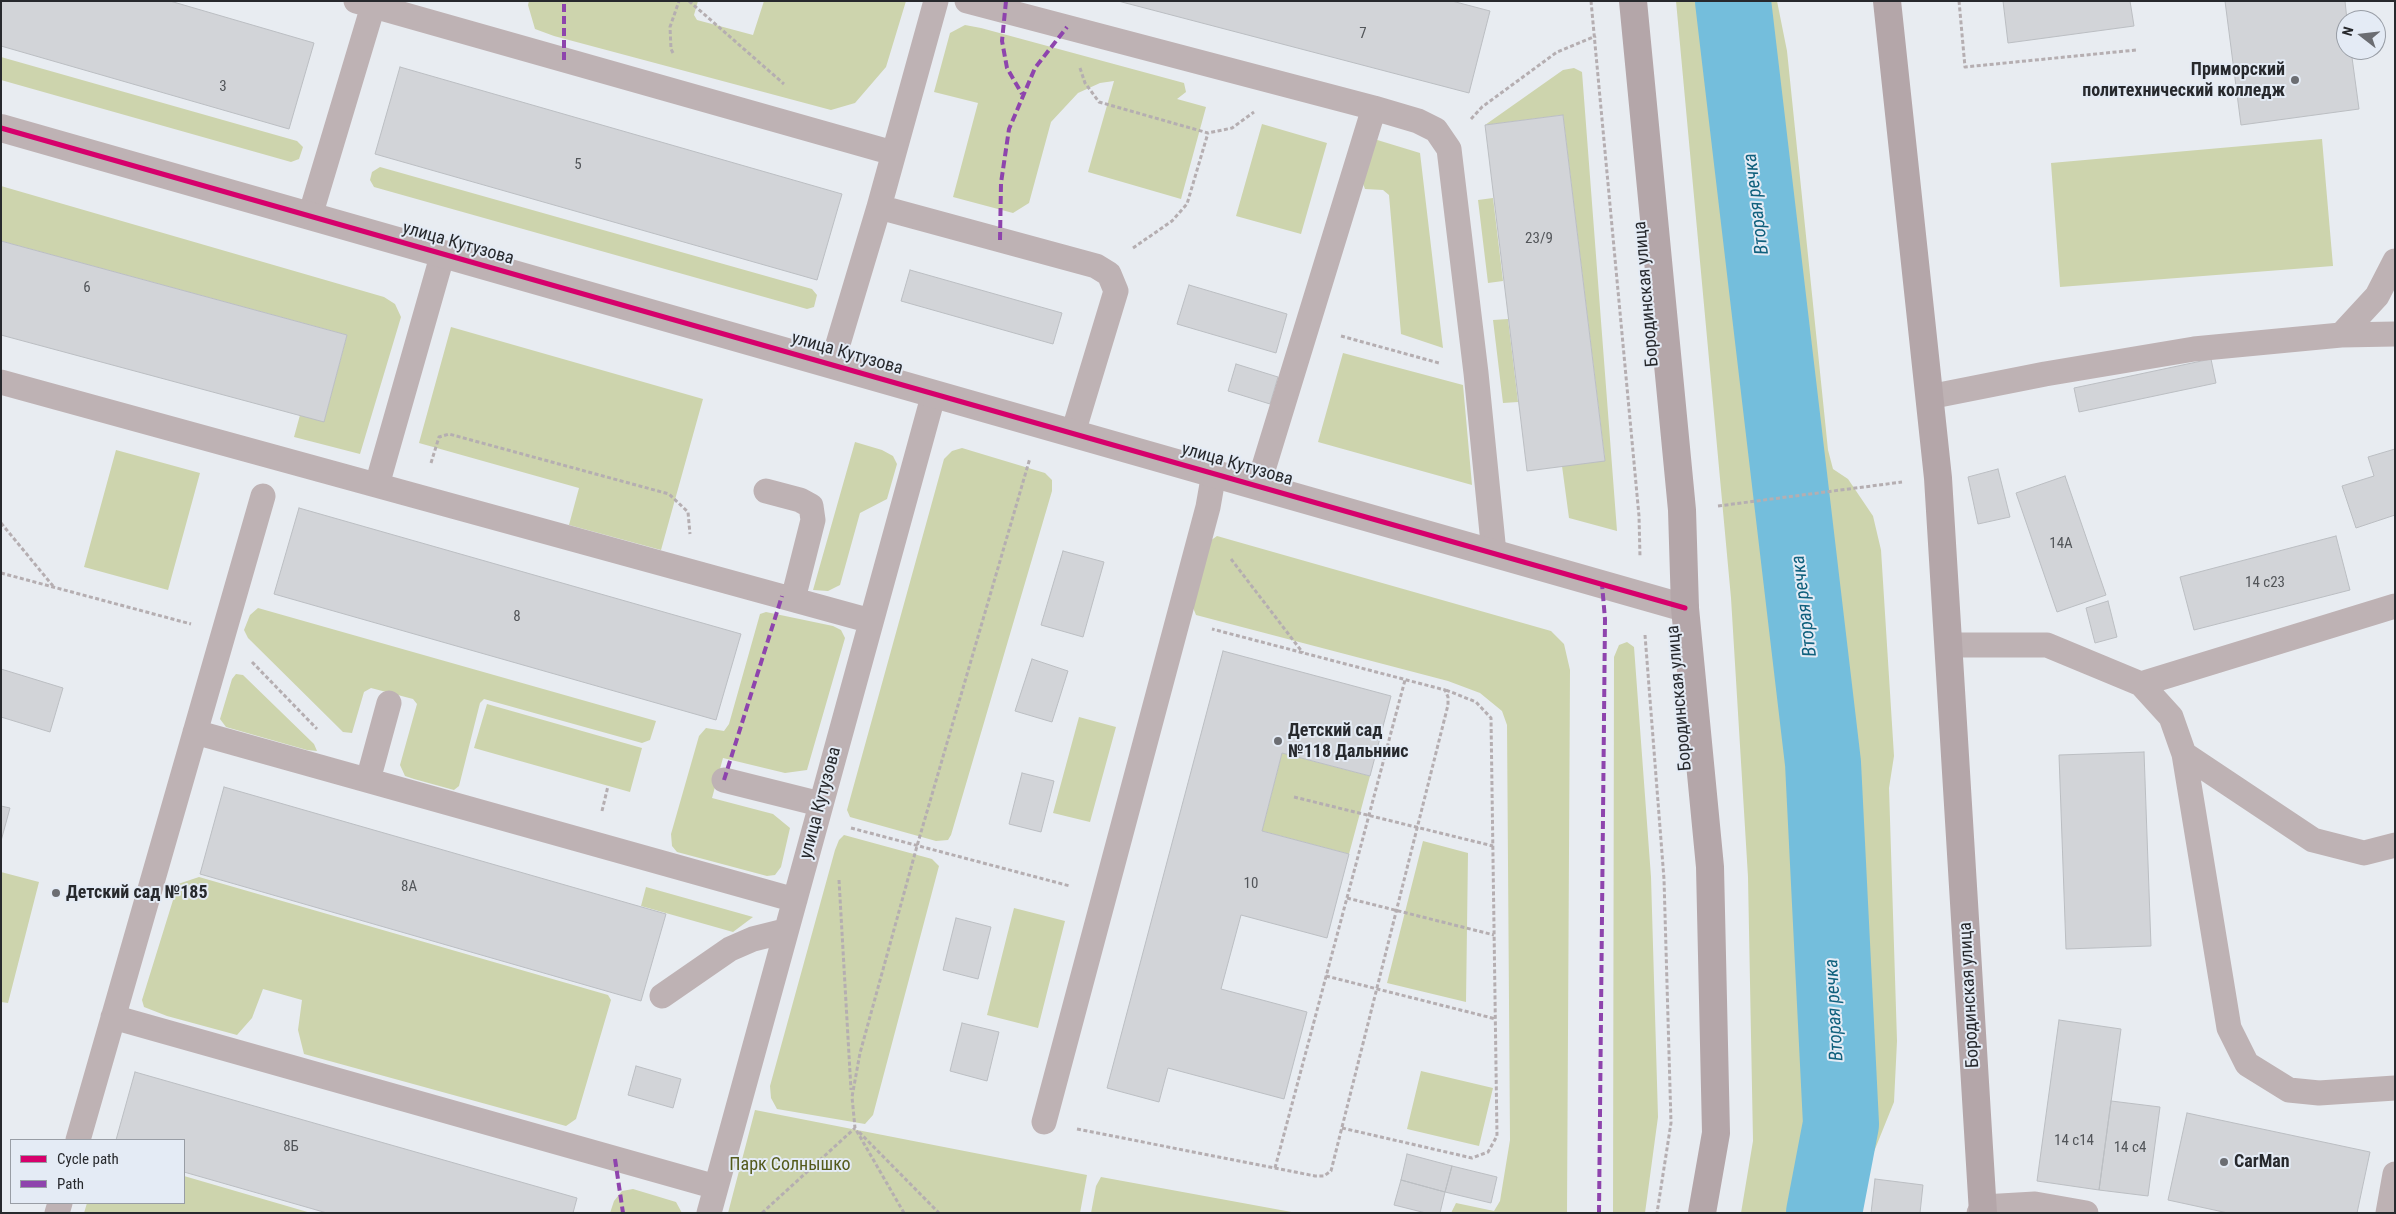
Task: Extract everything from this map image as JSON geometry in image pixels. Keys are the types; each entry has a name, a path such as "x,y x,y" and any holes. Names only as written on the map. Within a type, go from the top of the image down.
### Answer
{"main road":[{"name":"Бородинская улица","path":"1887,1 1938,478 1981,1211"},
{"name":"Бородинская улица","path":"1634,13 1682,510 1685,608 1710,867 1716,1133 1702,1213"}],"street":[{"name":"улица Кутузова","path":"1,128 1685,608"}],"lane":[{"path":"832,364 879,207 936,1"},
{"path":"967,1 1374,108 1418,121 1436,130 1448,149 1476,373 1494,553"},
{"path":"310,216 364,4 893,152"},
{"path":"1258,486 1374,108"},
{"path":"879,207 1096,266 1109,274 1116,291 1073,433"},
{"path":"377,484 442,253"},
{"path":"2341,335 2377,296 2395,261"},
{"path":"1929,397 2045,374 2194,349 2341,335 2395,334"},
{"path":"1,382 871,621"},
{"name":"улица Кутузова","path":"709,1213 934,393"},
{"path":"1044,1122 1203,522 1214,473"},
{"path":"766,490 800,500 811,506 813,520 793,599"},
{"path":"78,1139 262,496"},
{"path":"2142,684 2395,606"},
{"path":"1949,645 2047,645 2142,684 2171,717 2184,754 2229,1028 2248,1064 2289,1090 2319,1093 2395,1088"},
{"path":"368,780 389,703"},
{"path":"195,732 794,900"},
{"path":"2184,754 2313,840 2364,853 2395,845"},
{"path":"724,780 819,812"},
{"path":"662,996 730,949 753,939 786,931"},
{"path":"113,1017 716,1187"},
{"path":"2388,1213 2395,1174"},
{"path":"1981,1211 2035,1204 2086,1213"}],"path":[{"path":"679,1 670,27 671,49 682,67 683,93"},
{"path":"688,1 790,89"},
{"path":"1959,1 1965,66 2136,50"},
{"path":"1448,149 1466,124 1482,107 1557,52 1595,36 1634,13"},
{"path":"1067,28 1085,83 1099,102 1208,133 1232,128 1291,86"},
{"path":"1109,274 1125,254 1172,221 1187,204 1208,133"},
{"path":"1308,327 1476,373"},
{"path":"852,1098 860,1053 917,846 1030,457 1038,423"},
{"path":"421,497 439,438 449,434 669,494 688,512 690,537 681,568"},
{"path":"1682,510 1897,482"},
{"path":"1203,522 1304,653"},
{"path":"1,523 53,587"},
{"path":"1,573 223,633 320,731"},
{"path":"1177,620 1445,690 1476,702 1491,718 1497,1136 1488,1152 1472,1158 1342,1128"},
{"path":"1275,1168 1405,680"},
{"path":"1044,1122 1275,1168 1324,1176 1331,1171 1448,705 1448,697 1445,690"},
{"path":"1294,797 1494,846"},
{"path":"819,812 917,846 1104,895"},
{"path":"838,873 855,1128 904,1213"},
{"path":"1347,898 1494,935"},
{"path":"1326,976 1496,1019"},
{"path":"762,1213 855,1128"},
{"path":"855,1128 939,1213"}],"green space":[{"path":"529,1 698,1 694,15 697,20 753,35 764,1 906,1 886,67 855,103 831,110 554,36 535,29 528,5"},
{"path":"1676,1 1777,1 1787,51 1828,450 1833,469 1848,479 1873,516 1881,550 1894,756 1889,788 1897,1041 1894,1102 1867,1169 1860,1213 1741,1213 1753,1141 1748,877 1731,598"},
{"path":"965,25 1184,83 1186,92 1177,99 1206,107 1181,199 1088,172 1114,81 1100,83 1078,93 1051,122 1029,203 1013,213 953,197 978,103 934,92 950,33"},
{"path":"1,57 297,141 303,147 299,159 291,162 1,80"},
{"path":"1574,68 1582,72 1617,531 1569,518 1562,466 1605,460 1563,115 1485,125 1563,70"},
{"path":"1262,124 1327,143 1301,234 1236,216"},
{"path":"1374,139 1420,153 1443,348 1401,334 1389,195 1383,190 1365,189 1362,181"},
{"path":"2322,139 2333,266 2060,287 2051,163"},
{"path":"380,167 812,289 817,295 814,307 807,309 374,187 370,180 372,172"},
{"path":"1,186 384,297 395,304 401,317 360,454 294,437 300,415 324,421 347,335 1,241"},
{"path":"1493,198 1503,281 1488,283 1478,200"},
{"path":"1508,319 1518,402 1503,403 1493,320"},
{"path":"451,327 703,399 661,550 569,525 579,488 419,443"},
{"path":"1343,353 1463,385 1472,485 1318,442"},
{"path":"855,442 882,450 893,456 897,464 887,499 860,513 840,585 828,591 813,590"},
{"path":"962,448 1045,473 1052,480 1052,491 951,835 948,840 936,841 850,817 847,810 944,459 952,451"},
{"path":"116,450 200,473 168,590 84,567"},
{"path":"1217,536 1551,631 1564,644 1570,670 1567,1213 1451,1213 1456,1203 1494,1211 1500,1201 1510,1140 1507,725 1502,711 1480,693 1448,681 1196,615 1192,605 1210,541"},
{"path":"258,608 656,721 650,740 642,743 484,699 480,703 459,786 454,790 414,779 405,776 400,765 417,704 413,699 371,688 364,692 352,733 343,732 248,638 244,630 250,615"},
{"path":"766,612 833,626 841,630 845,638 807,770 785,773 723,758 712,798 773,814 790,828 781,867 775,875 767,876 677,852 672,846 671,834 699,736 706,728 724,731 729,724 760,614"},
{"path":"1627,642 1634,647 1651,877 1658,1117 1645,1213 1613,1213 1614,657 1619,645"},
{"path":"236,674 243,675 314,744 317,751 307,750 226,727 220,719 232,679"},
{"path":"487,704 642,748 630,792 474,748"},
{"path":"1079,717 1116,727 1090,822 1053,813"},
{"path":"1282,753 1370,776 1349,854 1262,831"},
{"path":"844,835 932,859 939,866 873,1115 865,1124 777,1109 771,1098 770,1086 835,850 839,840"},
{"path":"1423,841 1468,853 1466,1002 1387,983"},
{"path":"1,872 39,882 8,1003 1,1002"},
{"path":"199,877 608,995 611,1000 576,1119 566,1126 304,1054 298,1030 302,1000 263,989 252,1018 237,1035 167,1016 144,1007 142,1000 178,884"},
{"path":"646,887 753,917 733,932 641,906"},
{"path":"1014,908 1065,921 1038,1028 987,1015"},
{"path":"1421,1071 1493,1088 1479,1146 1407,1129"},
{"name":"Парк Солнышко","path":"755,1110 1087,1175 1080,1213 728,1213"},
{"path":"185,1176 311,1213 84,1213 87,1204 185,1204"},
{"path":"1101,1177 1297,1213 1091,1213 1096,1186"},
{"path":"633,1189 676,1202 682,1213 610,1213 614,1201 622,1191"}],"building":[{"path":"1,1 170,1 314,43 289,129 1,46"},
{"path":"1118,1 1452,1 1490,11 1469,93"},
{"name":"Приморский политехнический колледж","path":"2003,1 2130,1 2134,26 2008,43"},
{"name":"Приморский политехнический колледж","path":"2225,1 2345,1 2346,10 2336,10 2336,60 2352,60 2359,109 2241,125"},
{"path":"400,67 842,194 817,280 375,154"},
{"path":"1563,115 1605,461 1527,471 1485,125"},
{"path":"1,241 347,335 324,422 1,335"},
{"path":"910,270 1062,313 1053,344 901,301"},
{"path":"1189,285 1287,314 1276,353 1177,324"},
{"path":"2211,359 2216,383 2079,412 2074,388"},
{"path":"1236,364 1278,377 1270,404 1228,391"},
{"path":"2395,449 2395,515 2356,528 2342,486 2374,476 2368,457"},
{"path":"1998,469 2010,517 1978,524 1968,477"},
{"path":"2065,476 2106,595 2057,612 2016,493"},
{"path":"299,508 741,634 716,720 274,594"},
{"path":"2336,536 2350,590 2194,630 2180,577"},
{"path":"1063,551 1104,562 1083,637 1041,625"},
{"path":"2108,601 2117,637 2095,643 2086,608"},
{"path":"1223,651 1391,696 1370,776 1282,753 1262,831 1349,854 1327,938 1241,915 1221,989 1307,1012 1284,1099 1168,1068 1159,1102 1107,1088"},
{"path":"1032,659 1068,671 1052,722 1015,711"},
{"path":"1,669 63,688 50,732 1,717"},
{"path":"2144,752 2151,946 2066,949 2059,755"},
{"path":"1022,773 1054,781 1041,832 1009,824"},
{"path":"224,787 666,914 641,1001 200,874"},
{"path":"1,806 10,808 1,841"},
{"path":"956,918 991,927 978,979 943,970"},
{"path":"2059,1020 2121,1029 2099,1190 2037,1181"},
{"path":"962,1023 999,1032 987,1081 950,1071"},
{"path":"636,1066 681,1079 673,1108 628,1095"},
{"path":"135,1072 577,1198 573,1213 327,1213 185,1172 185,1139 116,1139"},
{"path":"2111,1101 2160,1107 2148,1196 2099,1190"},
{"path":"2187,1113 2370,1152 2357,1213 2228,1213 2168,1200"},
{"path":"1407,1154 1452,1166 1445,1192 1401,1180"},
{"path":"1452,1166 1497,1177 1491,1203 1445,1192"},
{"path":"1875,1179 1923,1185 1920,1213 1871,1213"},
{"path":"1401,1180 1445,1192 1440,1213 1426,1213 1394,1205"}],"waterway":[{"name":"Вторая речка","path":"1733,1 1823,763 1841,1124 1824,1213"}],"marked path":[{"path":"564,1 564,60"},
{"path":"1006,1 1002,41 1007,68 1022,94"},
{"path":"1000,240 1001,183 1009,129 1035,68 1067,27"},
{"path":"1599,1213 1605,619 1602,584"},
{"path":"724,780 782,596"},
{"path":"615,1159 623,1213"}],"cycle path":[{"path":"1,128 1685,608"}],"place":[{"name":"Приморский политехнический колледж","path":"2295,80"},
{"name":"Детский сад №118 Дальниис","path":"1278,741"},
{"name":"Детский сад №185","path":"56,893"},
{"name":"CarMan","path":"2224,1162"}]}
